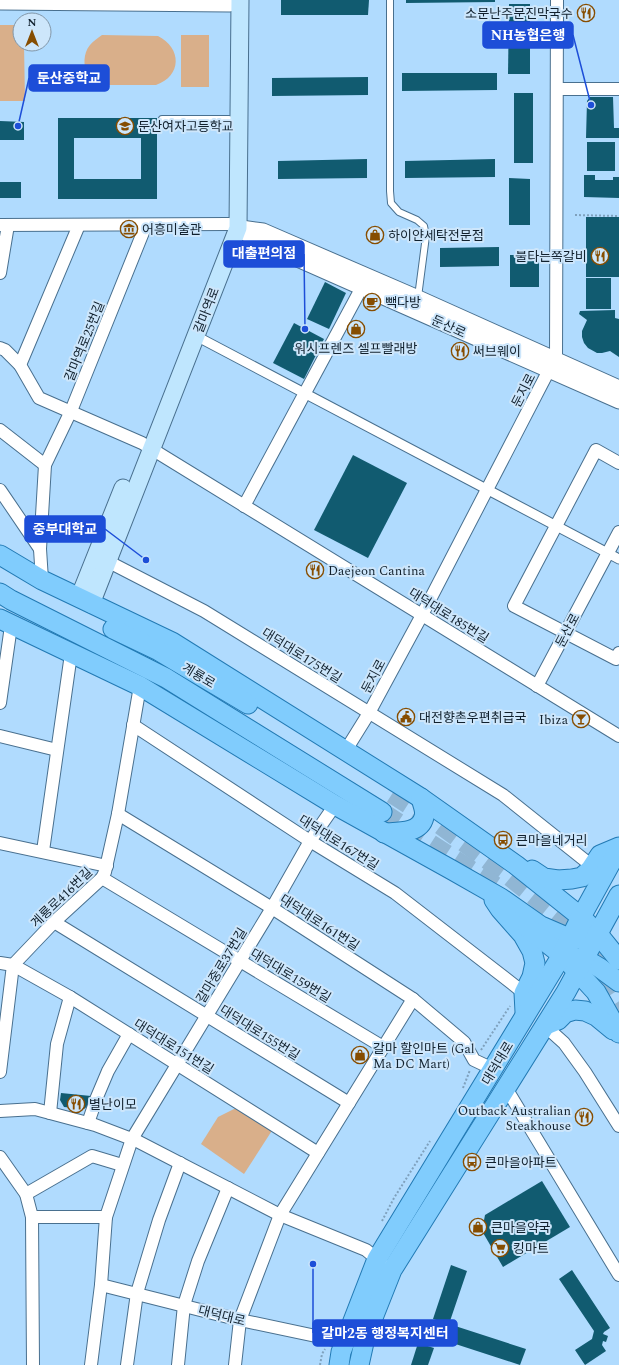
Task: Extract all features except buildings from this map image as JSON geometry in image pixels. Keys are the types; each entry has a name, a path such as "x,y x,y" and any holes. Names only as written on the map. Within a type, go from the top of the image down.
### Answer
{"main road":[{"name":"갈마역로","path":"85,601 234,226 229,119 233,1"},
{"name":"갈마역로","path":"85,601 107,562 147,446 196,336 234,226 233,1"},
{"path":"0,554 42,580 172,642 421,798 516,865 581,917 598,934 619,960"},
{"name":"계룡로","path":"0,569 40,593 160,651 392,794"},
{"name":"계룡로","path":"0,593 11,600 166,678 382,812"},
{"path":"3,622 140,686 334,805 501,898 541,926 571,939 587,939 598,934"},
{"path":"384,833 409,831 420,824 424,817 421,798"},
{"path":"516,865 528,867 544,878 558,880 572,879 582,877 600,855 619,848"},
{"name":"대덕대로","path":"339,1365 344,1343 377,1259 562,955 619,848"},
{"path":"452,870 494,900 562,955 581,965 600,968 619,982"},
{"name":"대덕대로","path":"359,1365 365,1338 392,1271 581,965 619,895"},
{"path":"494,900 523,935 532,951 535,963 532,977 524,993 526,1015"},
{"path":"581,965 619,1035"},
{"path":"544,1025 558,1020 565,1013 575,1010 585,1011 596,1016 619,1035"}],"street":[{"name":"둔지로","path":"346,750 369,713 422,615 552,365 557,89 557,0"},
{"path":"0,2 233,1"},
{"path":"557,89 619,89"},
{"path":"0,273 4,225 234,226"},
{"path":"20,365 79,225"},
{"name":"갈마역로25번길","path":"45,465 71,411 146,225"},
{"name":"둔산로","path":"234,226 259,242 362,287 415,304"},
{"name":"둔산로","path":"234,226 263,231 415,304 552,365 619,401"},
{"path":"244,506 362,287"},
{"path":"196,336 619,560"},
{"name":"대덕대로185번길","path":"0,348 5,350 20,365 39,398 147,446 619,736"},
{"name":"둔산로","path":"552,365 619,388"},
{"path":"0,430 45,465 40,549 42,580"},
{"path":"619,463 596,450 514,606 616,659 619,654"},
{"path":"0,490 40,549"},
{"name":"둔산로","path":"537,686 619,532"},
{"name":"대덕대로175번길","path":"107,562 204,610 503,795 592,866"},
{"path":"0,703 3,622"},
{"path":"43,851 72,654"},
{"name":"계룡로416번길","path":"13,965 54,922 102,878 105,872 118,814 140,686"},
{"name":"대덕대로167번길","path":"133,725 310,841 395,893 524,993"},
{"path":"0,736 57,750"},
{"name":"갈마중로37번길","path":"91,1365 101,1285 106,1217 122,1165 132,1139 272,908 310,841 334,805"},
{"name":"대덕대로161번길","path":"118,814 272,908 414,999 464,1042 474,1060 493,1069"},
{"path":"0,843 43,851 107,866"},
{"name":"대덕대로159번길","path":"102,878 383,1048"},
{"name":"대덕대로155번길","path":"54,922 349,1103"},
{"path":"0,963 13,965 0,1072"},
{"name":"대덕대로151번길","path":"13,965 70,997 318,1153"},
{"path":"50,1113 57,1044 70,997"},
{"path":"235,1365 240,1320 280,1215 414,999"},
{"path":"544,1025 564,1043 586,1072 619,1126"},
{"path":"88,1123 108,1071 129,1034"},
{"path":"506,1088 615,1257 619,1275"},
{"path":"0,1111 35,1110 50,1113 88,1123 132,1139 280,1215 366,1250 392,1271"},
{"path":"26,1194 92,1156 122,1165"},
{"path":"0,1157 26,1194 32,1217 33,1365"},
{"path":"127,1365 137,1293 159,1220 180,1163"},
{"path":"178,1365 184,1305 198,1261 228,1188"},
{"path":"32,1217 106,1217"},
{"name":"대덕대로","path":"101,1285 240,1320 344,1343"}],"lane":[{"path":"390,0 391,203 399,212 417,220 424,226 426,236 415,304"},
{"path":"162,119 229,119"}],"path":[{"path":"575,215 619,216"}],"shaded area":[{"path":"0,25 12,25 12,52 24,52 25,101 0,101"},
{"path":"102,35 158,36 166,41 175,54 176,62 171,75 165,81 156,85 101,85 92,80 86,72 84,60 88,48"},
{"path":"181,35 209,35 209,87 181,87"},
{"path":"242,1105 273,1129 244,1174 201,1144 218,1117"}],"tunnel":[{"path":"392,794 439,824 505,873 578,932 602,957 619,980"},
{"path":"382,812 500,889"},
{"path":"581,957 591,969 619,1012"}],"place":[{"name":"소문난주문진막국수","path":"586,13"},
{"name":"NH농협은행","path":"591,105"},
{"name":"둔산중학교","path":"18,126"},
{"name":"둔산여자고등학교","path":"125,126"},
{"name":"어흥미술관","path":"129,229"},
{"name":"하이얀세탁전문점","path":"375,235"},
{"name":"불타는쪽갈비","path":"600,256"},
{"name":"빽다방","path":"372,302"},
{"name":"대출편의점","path":"305,329"},
{"name":"워시프렌즈 셀프빨래방","path":"356,329"},
{"name":"써브웨이","path":"460,351"},
{"name":"중부대학교","path":"146,560"},
{"name":"Daejeon Cantina","path":"315,570"},
{"name":"대전향촌우편취급국","path":"406,717"},
{"name":"Ibiza","path":"581,719"},
{"name":"큰마을네거리","path":"503,840"},
{"name":"갈마 할인마트 (Gal Ma DC Mart)","path":"360,1055"},
{"name":"별난이모","path":"76,1104"},
{"name":"Outback Australian Steakhouse","path":"584,1117"},
{"name":"큰마을아파트","path":"472,1162"},
{"name":"큰마을약국","path":"478,1227"},
{"name":"킹마트","path":"500,1248"},
{"name":"갈마2동 행정복지센터","path":"313,1264"}]}
